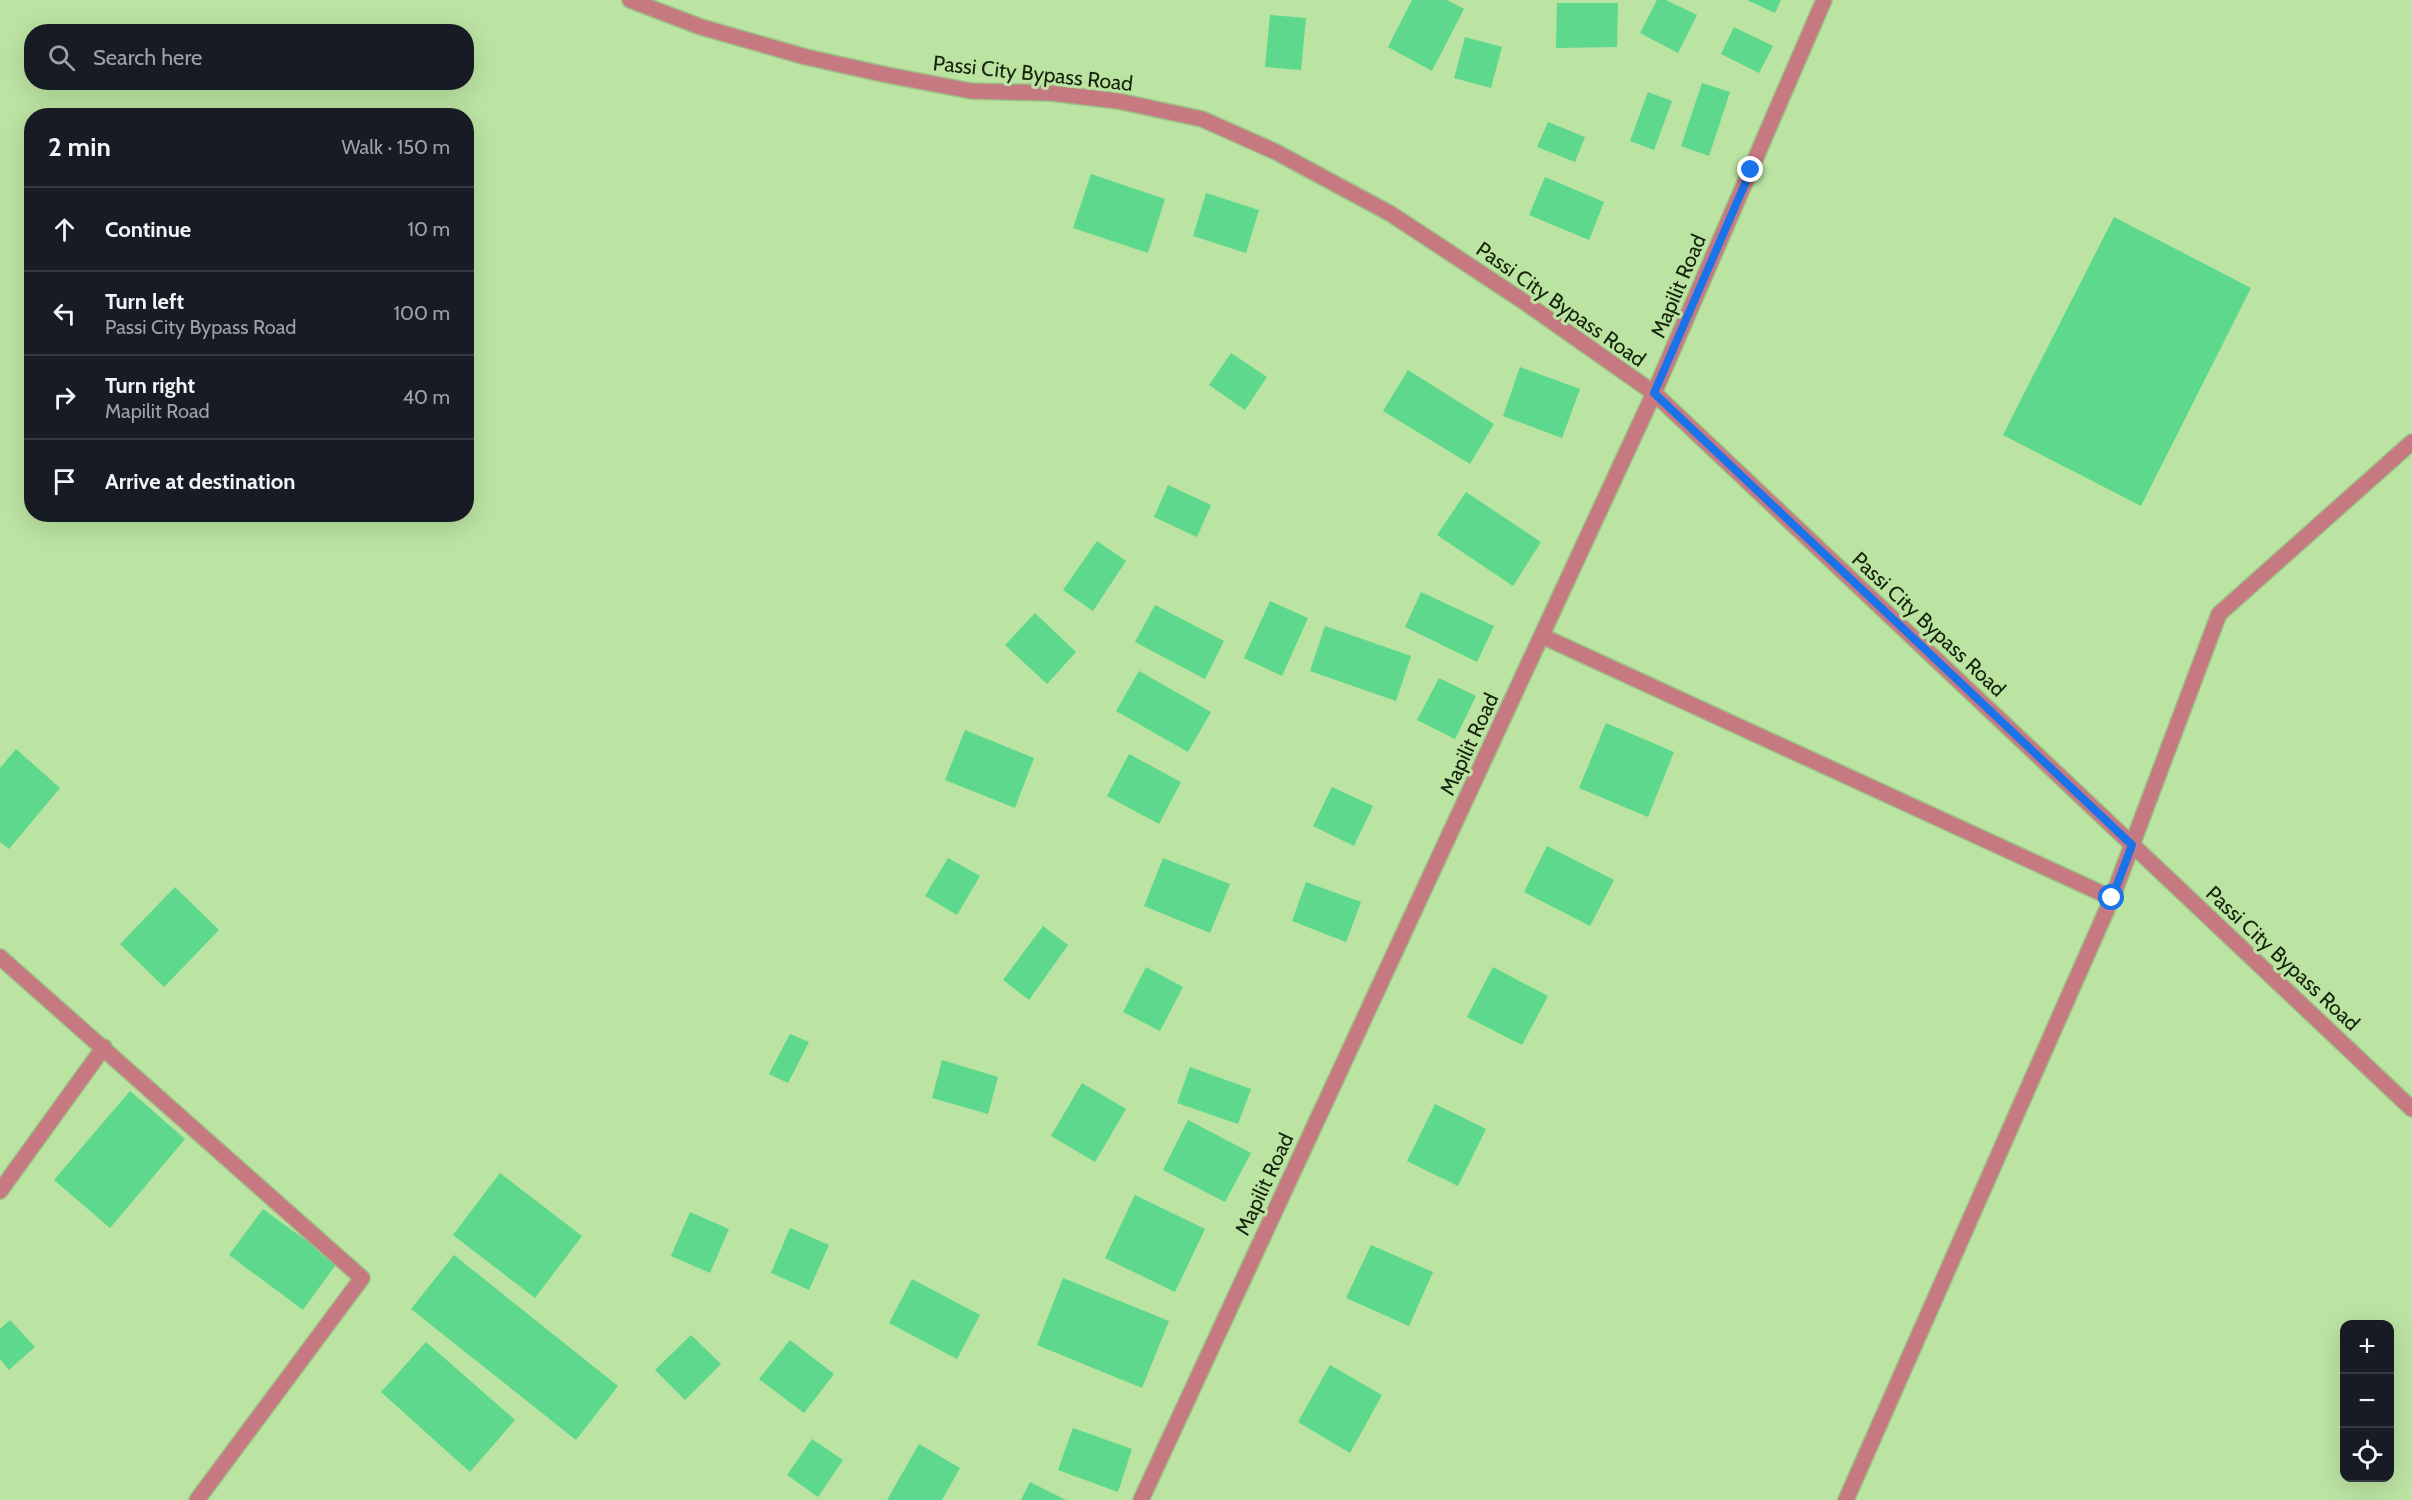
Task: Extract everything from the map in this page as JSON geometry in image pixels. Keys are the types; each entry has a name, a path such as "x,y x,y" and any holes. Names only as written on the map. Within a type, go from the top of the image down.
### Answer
{"street":[{"name":"Passi City Bypass Road","path":"630,0 701,27 806,57 887,75 971,91 1051,93 1118,100 1202,119 1276,152 1391,214 1523,301 1654,393 2412,1109"},
{"name":"Mapilit Road","path":"1141,1500 1654,393 1824,0"},
{"path":"1846,1500 2112,898 2219,614 2412,442"},
{"path":"1542,636 2112,898"},
{"path":"0,957 362,1278 197,1500"},
{"path":"0,1191 104,1047"}],"building":[{"path":"1412,0 1447,0 1464,9 1432,71 1388,47"},
{"path":"1657,0 1666,0 1697,15 1678,53 1640,33"},
{"path":"1747,0 1781,0 1775,13"},
{"path":"1557,3 1618,3 1617,47 1556,48"},
{"path":"1270,15 1306,18 1301,70 1265,67"},
{"path":"1734,27 1773,46 1759,73 1721,54"},
{"path":"1465,37 1502,47 1491,88 1454,78"},
{"path":"1702,83 1730,92 1709,156 1681,146"},
{"path":"1648,92 1672,101 1654,150 1630,141"},
{"path":"1548,122 1585,137 1575,162 1537,147"},
{"path":"1091,174 1165,199 1148,253 1073,228"},
{"path":"1545,177 1604,202 1589,240 1529,215"},
{"path":"1206,193 1259,210 1246,253 1193,236"},
{"path":"2114,217 2251,288 2141,506 2003,435"},
{"path":"1231,353 1267,377 1245,410 1209,385"},
{"path":"1520,367 1580,389 1562,438 1503,416"},
{"path":"1408,370 1494,424 1470,464 1383,411"},
{"path":"1168,485 1211,505 1197,537 1154,517"},
{"path":"1466,492 1541,542 1513,586 1437,535"},
{"path":"1097,541 1126,561 1093,611 1063,590"},
{"path":"1421,592 1494,626 1477,662 1405,627"},
{"path":"1270,601 1308,618 1282,676 1244,658"},
{"path":"1155,605 1224,641 1205,679 1135,642"},
{"path":"1035,613 1076,652 1047,684 1005,645"},
{"path":"1325,626 1411,656 1396,701 1310,671"},
{"path":"1139,671 1211,712 1188,752 1116,711"},
{"path":"1439,678 1476,696 1455,739 1417,720"},
{"path":"1606,723 1674,752 1648,817 1579,788"},
{"path":"965,730 1034,758 1015,808 945,780"},
{"path":"16,749 60,788 9,849 0,842 0,768"},
{"path":"1129,754 1181,782 1159,824 1107,796"},
{"path":"1332,787 1373,806 1354,846 1313,826"},
{"path":"1547,846 1614,880 1590,926 1524,892"},
{"path":"948,858 980,876 957,915 925,896"},
{"path":"1163,858 1230,884 1210,933 1144,906"},
{"path":"1306,882 1361,902 1346,942 1292,921"},
{"path":"175,887 219,930 164,987 120,944"},
{"path":"1043,926 1068,945 1029,1000 1003,980"},
{"path":"1146,967 1183,987 1160,1031 1123,1012"},
{"path":"1493,967 1548,996 1522,1045 1467,1017"},
{"path":"790,1034 809,1042 788,1083 769,1074"},
{"path":"942,1060 998,1077 988,1114 932,1098"},
{"path":"1190,1067 1251,1089 1238,1124 1177,1103"},
{"path":"1082,1083 1126,1109 1095,1162 1051,1136"},
{"path":"130,1091 185,1139 110,1228 54,1180"},
{"path":"1435,1104 1486,1129 1458,1186 1407,1161"},
{"path":"1188,1120 1251,1153 1225,1202 1163,1170"},
{"path":"500,1173 582,1236 535,1298 453,1235"},
{"path":"1135,1195 1205,1229 1175,1292 1105,1258"},
{"path":"263,1209 337,1263 303,1310 229,1255"},
{"path":"690,1212 729,1229 710,1273 671,1256"},
{"path":"790,1228 829,1245 809,1290 771,1273"},
{"path":"1371,1245 1433,1272 1409,1326 1346,1298"},
{"path":"454,1255 618,1386 576,1440 411,1309"},
{"path":"1063,1278 1169,1321 1142,1388 1037,1345"},
{"path":"912,1279 980,1315 957,1359 889,1323"},
{"path":"10,1320 35,1347 9,1370 0,1359 0,1329"},
{"path":"691,1335 721,1364 685,1400 655,1370"},
{"path":"790,1340 834,1374 804,1413 759,1379"},
{"path":"426,1342 515,1420 470,1472 381,1392"},
{"path":"1330,1365 1382,1395 1350,1453 1298,1422"},
{"path":"1073,1428 1132,1449 1118,1492 1058,1470"},
{"path":"812,1439 843,1460 818,1497 787,1475"},
{"path":"919,1444 960,1468 942,1500 887,1500"},
{"path":"1030,1482 1066,1500 1021,1500"}],"route":[{"path":"1751,170 1654,393 2132,845 2112,898"}]}
